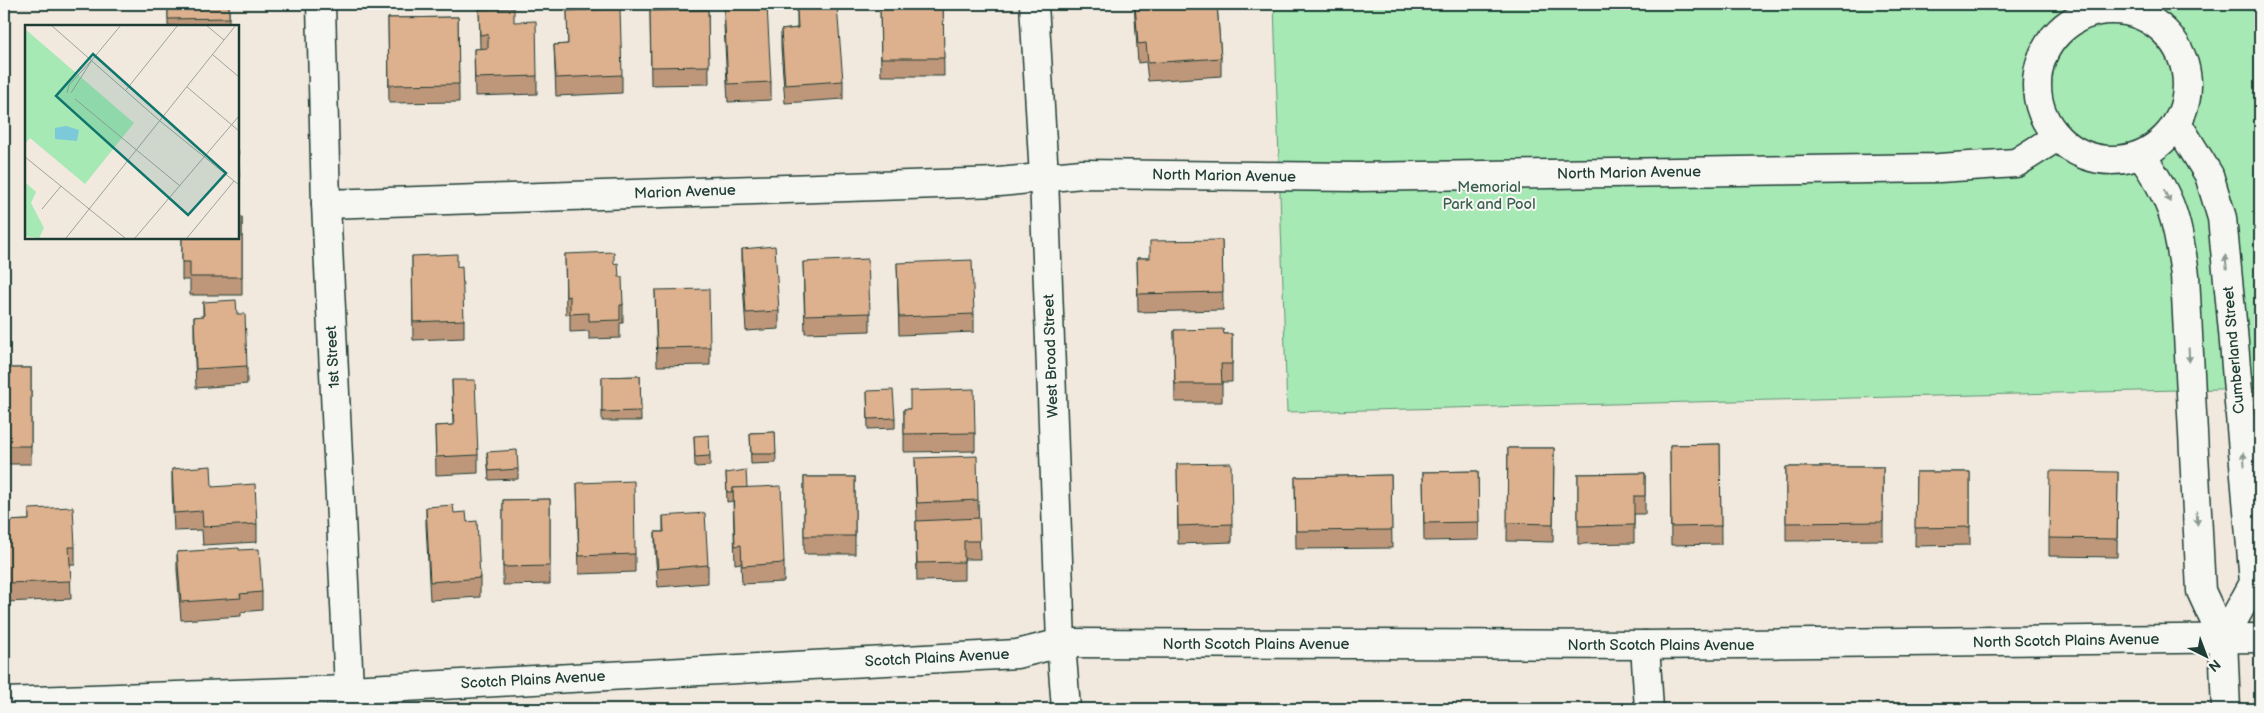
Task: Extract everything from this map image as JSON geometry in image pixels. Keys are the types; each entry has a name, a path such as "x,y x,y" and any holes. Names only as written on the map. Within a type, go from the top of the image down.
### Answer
{"street":[{"name":"1st Street","path":"321,4 326,204 349,699"},
{"name":"West Broad Street","path":"1034,4 1044,177 1061,643 1066,709"},
{"path":"2106,10 2130,12 2152,22 2170,37 2182,58 2187,80 2185,102 2177,123 2161,142 2141,155 2118,160 2096,159 2075,151 2057,137 2043,116 2037,94 2038,70 2047,47 2062,29 2083,16 2106,10"},
{"name":"Cumberland Street","path":"2177,123 2209,175 2222,218 2233,331 2254,583 2224,639"},
{"name":"North Marion Avenue","path":"1044,177 1092,174 1357,177 1939,168 2016,163 2057,137"},
{"name":"Cumberland Street","path":"2141,155 2157,177 2170,201 2180,238 2185,285 2201,591 2224,639 2226,709"},
{"name":"Marion Avenue","path":"326,204 1000,182 1044,177"},
{"name":"North Scotch Plains Avenue","path":"1061,643 1645,645 2260,638"},
{"name":"Scotch Plains Avenue","path":"4,702 349,699 1017,654 1061,643"},
{"path":"1645,645 1649,709"}],"green space":[{"name":"Memorial Park and Pool","path":"1274,4 2260,4 2260,388 1287,412"}],"building":[{"path":"168,4 229,4 229,18 168,19"},
{"path":"880,4 943,4 944,58 881,58"},
{"path":"1135,4 1217,4 1221,58 1148,63 1146,43 1138,44"},
{"path":"767,5 771,82 728,84 724,7"},
{"path":"837,6 843,81 785,85 781,30 798,28 797,9"},
{"path":"514,8 514,22 536,21 537,76 475,78 474,49 488,48 488,34 480,35 479,9"},
{"path":"620,9 622,75 556,78 554,45 568,44 567,11"},
{"path":"708,10 709,66 651,67 650,11"},
{"path":"458,17 459,84 389,85 388,18"},
{"path":"239,217 242,217 242,277 190,277 190,262 182,262 182,239 239,239"},
{"path":"1222,240 1223,292 1138,294 1137,258 1150,258 1150,241"},
{"path":"775,246 779,311 746,313 742,249"},
{"path":"614,252 614,264 618,263 619,277 622,277 623,305 620,305 620,320 589,321 589,313 570,314 570,296 566,297 565,254"},
{"path":"457,254 457,267 462,266 464,320 413,322 412,256"},
{"path":"868,259 870,313 805,315 803,262"},
{"path":"972,260 974,314 899,317 897,263"},
{"path":"709,289 710,347 657,348 655,290"},
{"path":"236,300 237,314 245,314 247,366 196,369 194,317 204,316 203,302"},
{"path":"1223,329 1224,334 1232,334 1232,364 1221,364 1222,384 1175,384 1174,330"},
{"path":"4,368 31,368 31,446 4,446"},
{"path":"640,376 641,411 602,412 602,377"},
{"path":"452,380 475,380 478,455 436,457 435,426 454,425"},
{"path":"974,389 975,433 904,434 904,409 910,409 910,391"},
{"path":"893,390 895,418 868,419 867,391"},
{"path":"775,432 776,454 751,454 750,433"},
{"path":"709,435 710,456 695,457 694,436"},
{"path":"1720,444 1721,526 1671,527 1670,445"},
{"path":"1508,448 1554,448 1553,524 1507,523"},
{"path":"517,450 518,469 489,471 487,452"},
{"path":"977,456 978,500 917,503 915,458"},
{"path":"1231,463 1232,524 1178,526 1177,464"},
{"path":"211,466 212,487 255,484 257,524 203,527 202,511 174,513 172,469"},
{"path":"1786,467 1883,467 1883,522 1786,523"},
{"path":"746,470 747,488 733,488 733,492 727,492 726,473"},
{"path":"1478,471 1479,522 1424,523 1423,472"},
{"path":"2050,471 2118,472 2117,539 2049,538"},
{"path":"1916,472 1970,472 1970,527 1915,528"},
{"path":"1645,473 1645,496 1634,496 1634,525 1578,526 1578,474"},
{"path":"1391,475 1392,530 1296,531 1295,477"},
{"path":"804,477 855,477 855,536 804,536"},
{"path":"634,481 635,554 579,556 577,483"},
{"path":"781,486 784,563 742,566 741,545 735,546 733,488"},
{"path":"550,499 550,566 503,567 503,500"},
{"path":"453,505 454,513 466,512 467,522 477,521 480,578 430,582 426,507"},
{"path":"73,507 75,547 69,547 71,581 6,583 4,521 29,520 29,509"},
{"path":"705,513 708,565 658,569 655,532 664,532 663,516"},
{"path":"979,518 980,541 964,541 964,562 917,563 916,521"},
{"path":"239,548 239,550 259,549 262,592 240,594 241,598 181,602 177,552"}]}
